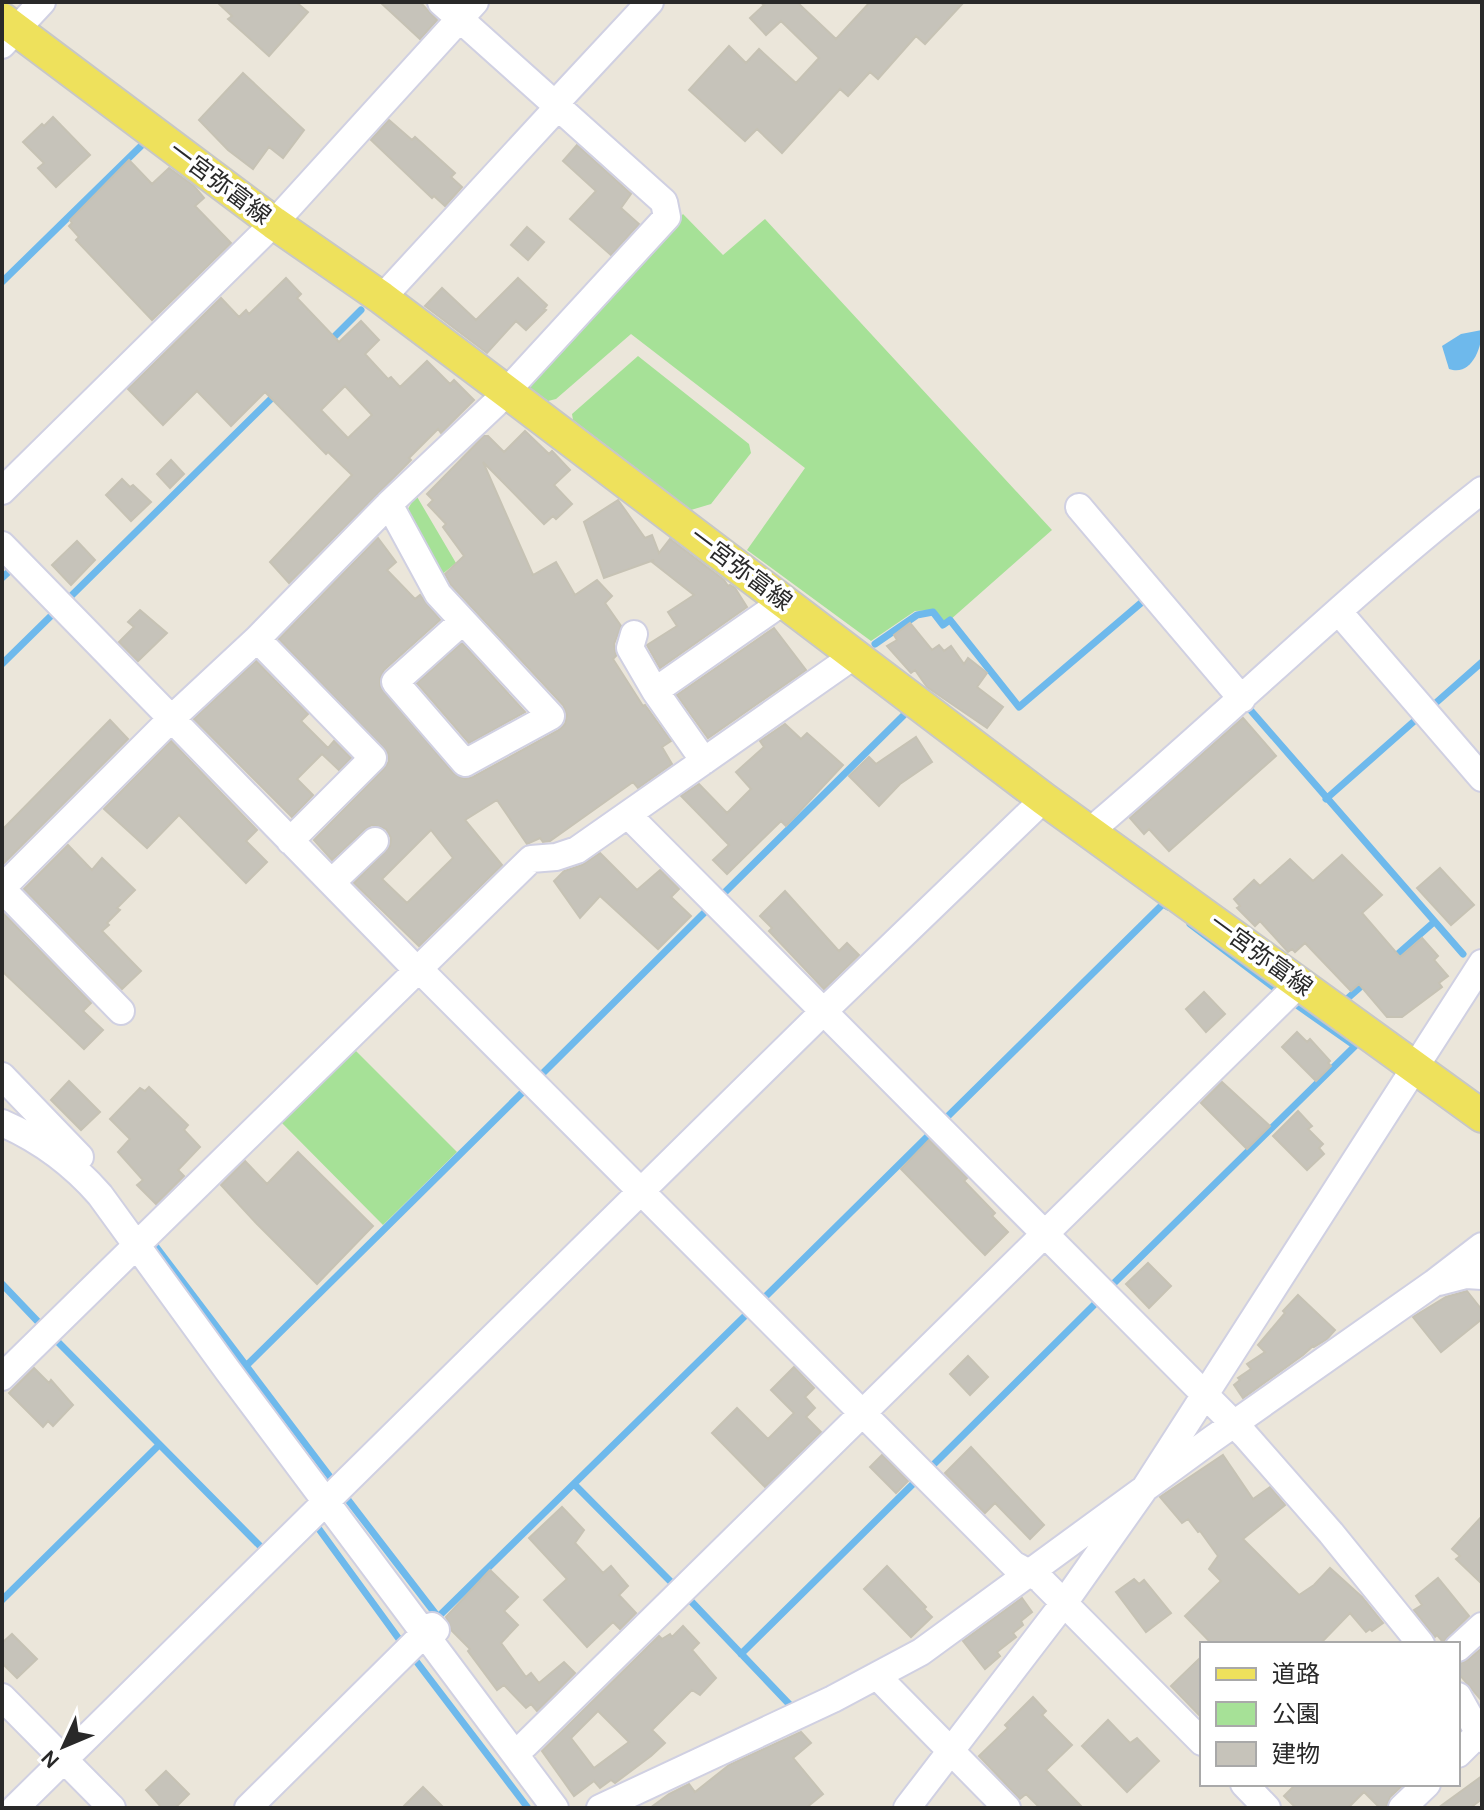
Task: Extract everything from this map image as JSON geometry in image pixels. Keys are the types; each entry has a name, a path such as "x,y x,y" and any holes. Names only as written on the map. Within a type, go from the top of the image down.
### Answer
{"main road":[{"name":"一宮弥富線","path":"7,31 382,298 1044,799 1482,1116"}],"street":[{"path":"7,31 42,2"},
{"path":"382,298 650,2"},
{"path":"2,491 274,223 458,8 555,106 664,202 667,217 507,392 389,504 257,639 171,719 2,888 121,1011"},
{"path":"1089,832 1338,611 1482,490"},
{"path":"389,504 438,594 551,716 465,763 395,682 463,621"},
{"path":"1079,507 1242,699"},
{"path":"2,545 409,962 1013,1564 1040,1579 1200,1740"},
{"path":"655,691 784,601"},
{"path":"1338,611 1482,778"},
{"path":"634,634 630,648 655,691 704,761"},
{"path":"257,639 373,758 290,841"},
{"path":"2,1377 531,859 568,854 855,655"},
{"path":"15,1808 823,1012 1044,799"},
{"path":"628,815 1287,1482 1419,1642"},
{"path":"332,882 375,841"},
{"path":"907,1808 1064,1603 1143,1491 1202,1394 1482,963"},
{"path":"525,1745 1300,983"},
{"path":"2,1076 77,1152 114,1196 140,1242"},
{"path":"2,1123 27,1134 78,1170 140,1242 428,1629 555,1808"},
{"path":"600,1808 878,1677 921,1652 1482,1246"},
{"path":"1434,1283 1466,1275 1482,1276"},
{"path":"1460,1646 1482,1626"},
{"path":"428,1629 525,1745 571,1808"},
{"path":"248,1808 428,1629"},
{"path":"878,1677 1007,1808"},
{"path":"2,1697 112,1808"},
{"path":"1460,1699 1481,1736 1460,1752"},
{"path":"1246,1786 1267,1808"},
{"path":"1402,1808 1425,1786"}],"green space":[{"path":"683,214 723,255 765,219 1052,530 950,620 944,621 934,610 915,611 871,641 747,550 805,468 631,334 556,399 548,401 525,384"},
{"path":"638,356 749,444 751,453 711,504 691,510 573,420 572,414"},
{"path":"416,495 456,563 440,576 405,514"},
{"path":"350,1045 457,1152 383,1225 277,1118"}],"water":[{"path":"1482,330 1480,345 1469,365 1463,369 1449,369 1442,346 1461,334"}],"building":[{"path":"217,2 296,2 308,12 269,56 228,19 232,16"},
{"path":"380,2 420,2 437,20 420,39"},
{"path":"760,2 800,2 836,39 870,2 964,2 925,44 916,36 878,79 870,72 848,96 840,89 782,153 757,129 745,141 689,90 729,46 746,63 759,49 796,83 819,58 781,21 766,35 750,18 764,5"},
{"path":"243,73 304,130 283,158 269,147 253,169 228,150 199,120"},
{"path":"53,117 90,155 56,187 38,168 44,163 23,142"},
{"path":"389,120 412,140 415,137 455,173 451,177 462,187 445,206 434,196 432,198 371,140"},
{"path":"577,145 631,194 621,208 639,224 611,255 570,219 596,191 563,161"},
{"path":"129,160 152,184 169,168 194,186 204,198 195,206 231,243 152,320 76,240 79,237 69,226 72,223 70,220"},
{"path":"527,227 544,242 528,260 511,245"},
{"path":"286,278 301,294 297,298 339,342 361,321 379,340 365,354 388,379 391,377 400,387 427,361 450,384 454,380 474,400 441,433 438,429 289,583 270,562 352,475 328,452 326,454 265,392 231,426 197,391 163,425 128,389 221,298 239,317 246,310 249,314","holes":["345,386 372,415 348,438 321,410"]},
{"path":"518,278 547,305 546,310 526,330 516,321 487,353 425,306 442,288 476,320"},
{"path":"525,431 549,454 552,451 570,470 554,485 572,504 556,519 553,516 544,524 483,462 533,575 556,562 575,595 597,580 612,596 605,603 621,626 614,644 616,656 613,659 643,706 671,741 662,747 672,764 638,788 633,782 550,841 543,842 540,838 527,844 497,800 465,820 502,865 419,946 354,883 390,846 391,838 386,829 372,825 365,829 332,860 314,840 384,769 389,761 388,753 279,639 378,538 396,562 387,570 415,599 420,595 440,620 384,670 380,686 453,773 465,779 473,777 559,730 565,724 567,715 563,705 451,585 445,574 464,556 443,527 446,524 428,505 433,500 427,494 484,436 488,436 504,452","holes":["431,830 453,858 407,903 382,879"]},
{"path":"171,460 184,474 170,488 157,474"},
{"path":"122,479 151,502 131,521 106,495"},
{"path":"618,500 645,538 652,535 659,553 670,539 728,586 735,588 747,607 660,668 647,645 677,626 668,612 694,595 652,562 654,560 604,578 584,522"},
{"path":"77,541 95,560 71,585 52,565"},
{"path":"140,610 167,633 138,661 119,642 134,627 128,622"},
{"path":"910,623 932,650 939,645 944,651 951,646 964,664 968,658 987,673 977,687 1003,707 987,728 927,687 915,670 911,673 887,646 897,640 894,635"},
{"path":"774,628 806,670 708,738 677,695"},
{"path":"462,643 525,712 469,743 417,683"},
{"path":"256,661 308,714 301,721 328,748 334,741 351,758 339,770 322,754 297,779 313,795 292,817 194,719"},
{"path":"1243,718 1276,756 1169,851 1149,829 1144,834 1130,818"},
{"path":"110,720 128,739 2,865 2,830"},
{"path":"785,724 801,739 807,733 843,765 786,826 781,821 727,874 713,860 729,845 681,796 699,784 727,813 751,789 736,772 764,747 760,741"},
{"path":"916,737 932,762 900,784 879,806 849,776 869,757 876,764"},
{"path":"171,741 257,830 246,841 267,862 246,883 179,815 147,848 104,809"},
{"path":"68,845 92,870 102,858 135,890 117,908 120,910 102,931 141,971 122,989 24,889"},
{"path":"600,853 637,890 660,870 679,889 671,897 691,916 658,949 600,896 580,918 554,881 564,871 582,865"},
{"path":"1342,855 1382,895 1362,913 1400,957 1422,938 1438,956 1434,960 1448,976 1439,983 1442,987 1402,1017 1387,1017 1359,984 1351,991 1305,943 1295,952 1292,949 1288,952 1260,921 1255,926 1237,908 1240,906 1234,899 1254,880 1260,886 1290,859 1313,881"},
{"path":"1440,868 1474,905 1451,925 1417,888"},
{"path":"785,891 839,951 847,943 859,955 824,989 769,931 772,928 760,916"},
{"path":"2,912 91,1003 83,1011 103,1030 84,1049 2,971"},
{"path":"1204,992 1225,1014 1206,1032 1186,1009"},
{"path":"1297,1032 1307,1042 1310,1039 1330,1061 1331,1066 1316,1081 1282,1047"},
{"path":"69,1081 100,1112 81,1130 51,1100"},
{"path":"1222,1082 1270,1126 1247,1149 1201,1103"},
{"path":"149,1087 188,1125 184,1130 200,1147 178,1170 184,1176 156,1204 137,1185 143,1180 118,1152 130,1139 110,1119 140,1088 145,1091"},
{"path":"1298,1111 1312,1126 1308,1129 1323,1144 1319,1148 1324,1154 1307,1170 1273,1136"},
{"path":"929,1140 967,1178 964,1181 995,1213 992,1216 1008,1232 985,1255 901,1169"},
{"path":"298,1152 373,1226 317,1284 221,1185 245,1161 267,1184"},
{"path":"1148,1263 1171,1286 1149,1308 1126,1284"},
{"path":"1467,1291 1482,1310 1482,1319 1441,1352 1413,1317 1446,1297"},
{"path":"1298,1295 1335,1330 1327,1339 1243,1398 1234,1385 1251,1369 1247,1364 1265,1352 1258,1345"},
{"path":"968,1356 988,1377 970,1395 950,1374"},
{"path":"794,1367 814,1388 805,1397 815,1408 806,1417 821,1432 765,1487 712,1433 737,1408 768,1439 794,1413 771,1390"},
{"path":"34,1368 49,1383 51,1380 73,1405 53,1426 48,1421 43,1427 9,1393"},
{"path":"971,1447 1044,1525 1030,1539 995,1503 985,1513 945,1473"},
{"path":"882,1455 908,1481 896,1493 870,1467"},
{"path":"1223,1455 1253,1499 1270,1487 1285,1505 1243,1539 1299,1595 1330,1568 1362,1597 1383,1623 1366,1632 1350,1613 1322,1642 1210,1642 1185,1616 1221,1581 1209,1569 1218,1556 1200,1531 1188,1519 1182,1523 1160,1497"},
{"path":"562,1507 584,1530 575,1543 603,1573 611,1566 628,1586 619,1595 636,1613 620,1629 613,1622 587,1647 544,1600 567,1579 529,1538"},
{"path":"1482,1516 1482,1584 1456,1559 1460,1556 1452,1549"},
{"path":"887,1566 932,1617 911,1637 864,1589"},
{"path":"490,1570 518,1597 504,1611 518,1625 501,1643 526,1677 531,1673 539,1683 564,1662 575,1673 537,1711 531,1704 526,1708 504,1685 497,1690 468,1651 470,1649 452,1631 446,1617"},
{"path":"1438,1578 1469,1616 1443,1642 1437,1635 1435,1637 1414,1610 1422,1605 1416,1596"},
{"path":"1134,1579 1139,1584 1144,1580 1171,1613 1146,1632 1116,1592"},
{"path":"1022,1598 1032,1612 1013,1633 1016,1637 997,1652 1000,1656 985,1669 963,1641"},
{"path":"683,1626 699,1643 692,1650 716,1678 700,1695 692,1690 652,1730 665,1743 651,1756 615,1783 611,1780 600,1788 594,1781 574,1796 542,1751 659,1636 662,1639 670,1634 672,1637","holes":["598,1711 629,1742 594,1768 571,1738"]},
{"path":"12,1634 37,1659 17,1678 2,1663 2,1643"},
{"path":"1482,1648 1482,1701 1460,1675 1460,1663"},
{"path":"1200,1658 1200,1716 1171,1686"},
{"path":"1033,1697 1046,1711 1042,1715 1072,1745 1046,1770 1083,1808 1040,1808 1026,1794 1020,1799 979,1756 1008,1728 1005,1725"},
{"path":"1108,1720 1130,1743 1137,1738 1159,1761 1127,1792 1082,1746"},
{"path":"801,1732 811,1743 793,1758 823,1794 806,1808 650,1808 689,1784 695,1792 729,1765"},
{"path":"166,1771 189,1794 175,1808 162,1808 146,1790"},
{"path":"1482,1776 1482,1799 1470,1808 1438,1808"},
{"path":"1294,1786 1402,1786 1390,1797 1386,1808 1380,1808 1364,1792 1348,1808 1296,1808 1284,1796"},
{"path":"423,1787 444,1808 402,1808"}],"waterway":[{"path":"2,282 142,145"},
{"path":"329,342 361,310"},
{"path":"68,599 277,393"},
{"path":"2,578 15,566"},
{"path":"875,644 917,615 933,612 943,625 950,620 1019,707 1148,597"},
{"path":"2,664 57,610"},
{"path":"1430,708 1482,662"},
{"path":"1246,705 1463,954"},
{"path":"719,898 907,712 903,710"},
{"path":"1326,799 1420,716"},
{"path":"943,1121 1163,904 1168,907"},
{"path":"541,1075 707,910"},
{"path":"1391,960 1434,922"},
{"path":"1190,924 1281,993"},
{"path":"1348,998 1366,982"},
{"path":"1110,1287 1355,1046 1291,1001"},
{"path":"247,1365 527,1088"},
{"path":"763,1299 932,1132"},
{"path":"151,1240 331,1478"},
{"path":"2,1284 44,1328"},
{"path":"931,1467 1100,1299"},
{"path":"345,1496 438,1617 748,1313 743,1308"},
{"path":"53,1337 265,1551"},
{"path":"2,1600 159,1445"},
{"path":"741,1654 916,1481"},
{"path":"574,1484 676,1587"},
{"path":"313,1528 316,1525 399,1639"},
{"path":"688,1598 790,1705"},
{"path":"413,1657 528,1808"}]}
